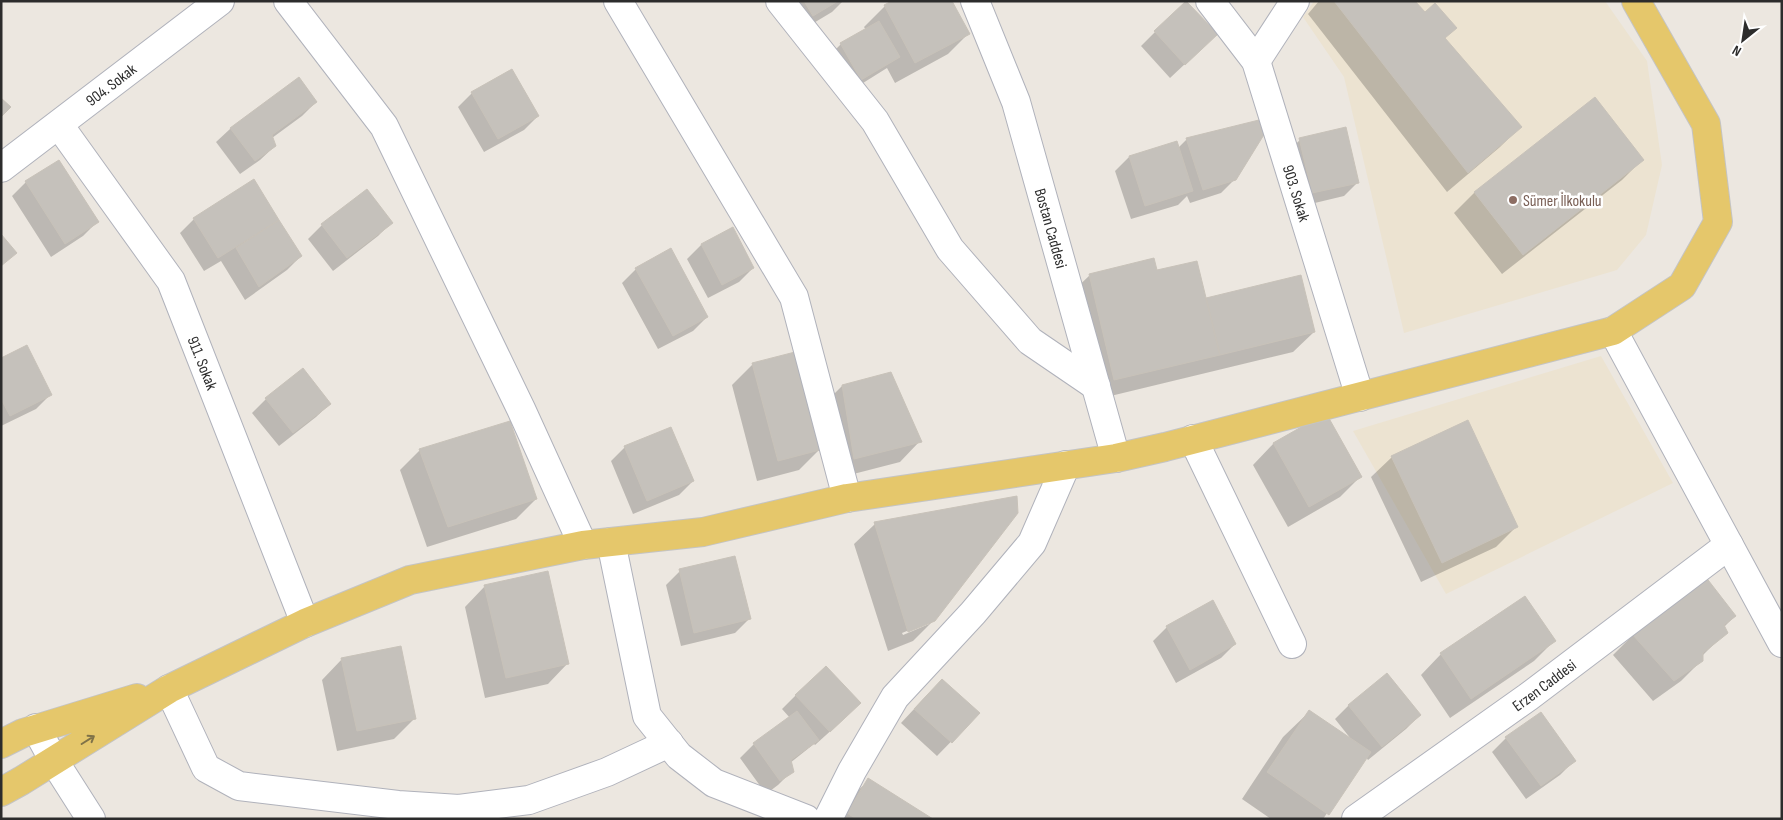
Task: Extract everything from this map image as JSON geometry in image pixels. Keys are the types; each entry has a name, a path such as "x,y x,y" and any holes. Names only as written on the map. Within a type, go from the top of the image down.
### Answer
{"main road":[{"path":"1,792 170,689 305,623 410,580 582,545 703,532 847,498 1116,458 1193,440 1613,331 1682,286 1718,222 1706,124 1636,1"},
{"path":"1,744 23,732 170,689"}],"street":[{"name":"904. Sokak","path":"1,168 220,1"},
{"path":"288,1 384,126 521,409 582,545"},
{"path":"618,1 794,297 847,498"},
{"path":"780,1 875,121 950,249 1030,341 1096,386"},
{"name":"Bostan Caddesi","path":"975,1 1016,102 1116,458"},
{"name":"903. Sokak","path":"1210,1 1256,61 1360,396"},
{"path":"1256,61 1295,1"},
{"name":"911. Sokak","path":"59,125 171,281 305,623"},
{"path":"1613,331 1782,642"},
{"path":"1193,440 1292,644"},
{"path":"828,819 852,771 895,697 972,613 1032,543 1066,465"},
{"path":"611,542 647,716 679,756 714,783 806,819"},
{"name":"Erzen Caddesi","path":"1356,819 1528,697 1729,545"},
{"path":"170,689 206,768 239,786 398,806 459,810 529,800 607,772 669,743"},
{"path":"36,728 54,761 91,819"}],"shaded area":[{"name":"Sümer İlkokulu","path":"1314,1 1605,1 1647,61 1662,165 1646,235 1617,270 1404,333 1344,77 1303,17"},
{"path":"1601,356 1673,483 1446,594 1353,431"}],"building":[{"path":"804,1 838,1 813,16"},
{"path":"892,1 952,1 970,34 915,63 884,5"},
{"path":"1186,1 1218,34 1185,65 1154,31"},
{"path":"1334,1 1415,1 1425,12 1435,3 1457,28 1445,38 1522,127 1468,173"},
{"path":"879,21 900,57 861,80 840,43"},
{"path":"512,69 539,116 498,139 471,92"},
{"path":"299,77 317,102 272,135 276,146 255,161 230,128"},
{"path":"1595,97 1644,160 1523,255 1474,192"},
{"path":"1,98 11,107 1,117"},
{"path":"1259,120 1265,133 1236,180 1203,190 1186,138"},
{"path":"1346,127 1359,183 1312,193 1299,138"},
{"path":"1177,141 1193,191 1145,206 1129,156"},
{"path":"59,160 99,222 65,244 25,181"},
{"path":"254,179 279,220 218,258 193,218"},
{"path":"367,189 393,223 347,258 321,224"},
{"path":"279,220 302,256 259,287 236,248"},
{"path":"733,227 754,268 722,285 701,244"},
{"path":"1,234 17,253 1,266"},
{"path":"671,248 708,317 673,336 635,268"},
{"path":"1154,258 1157,270 1197,261 1220,355 1114,380 1089,274"},
{"path":"1301,275 1315,332 1220,355 1206,298"},
{"path":"27,345 52,395 10,416 1,399 1,358"},
{"path":"795,352 820,450 778,461 752,363"},
{"path":"303,368 331,404 293,433 265,398"},
{"path":"891,372 922,442 854,459 842,385"},
{"path":"1326,413 1362,477 1309,507 1273,443"},
{"path":"1468,420 1518,527 1442,563 1391,456"},
{"path":"510,421 537,499 448,527 419,449"},
{"path":"671,427 694,481 647,501 624,446"},
{"path":"1017,496 1018,513 935,621 908,632 874,522"},
{"path":"735,556 751,619 694,633 679,569"},
{"path":"548,571 569,664 506,678 484,585"},
{"path":"1705,576 1736,616 1724,625 1728,633 1703,653 1703,661 1674,681 1632,634"},
{"path":"1525,596 1556,641 1471,699 1440,653"},
{"path":"1213,600 1236,644 1190,670 1166,626"},
{"path":"401,646 416,719 357,731 341,658"},
{"path":"826,666 861,703 830,732 795,695"},
{"path":"1387,673 1421,715 1382,747 1348,705"},
{"path":"942,679 980,713 952,743 914,709"},
{"path":"1309,710 1371,752 1329,815 1267,772"},
{"path":"797,711 819,740 791,760 794,772 780,781 753,743"},
{"path":"1541,712 1576,761 1541,786 1505,737"},
{"path":"868,778 933,819 856,819 847,813"}],"place":[{"name":"Sümer İlkokulu","path":"1513,200"}]}
